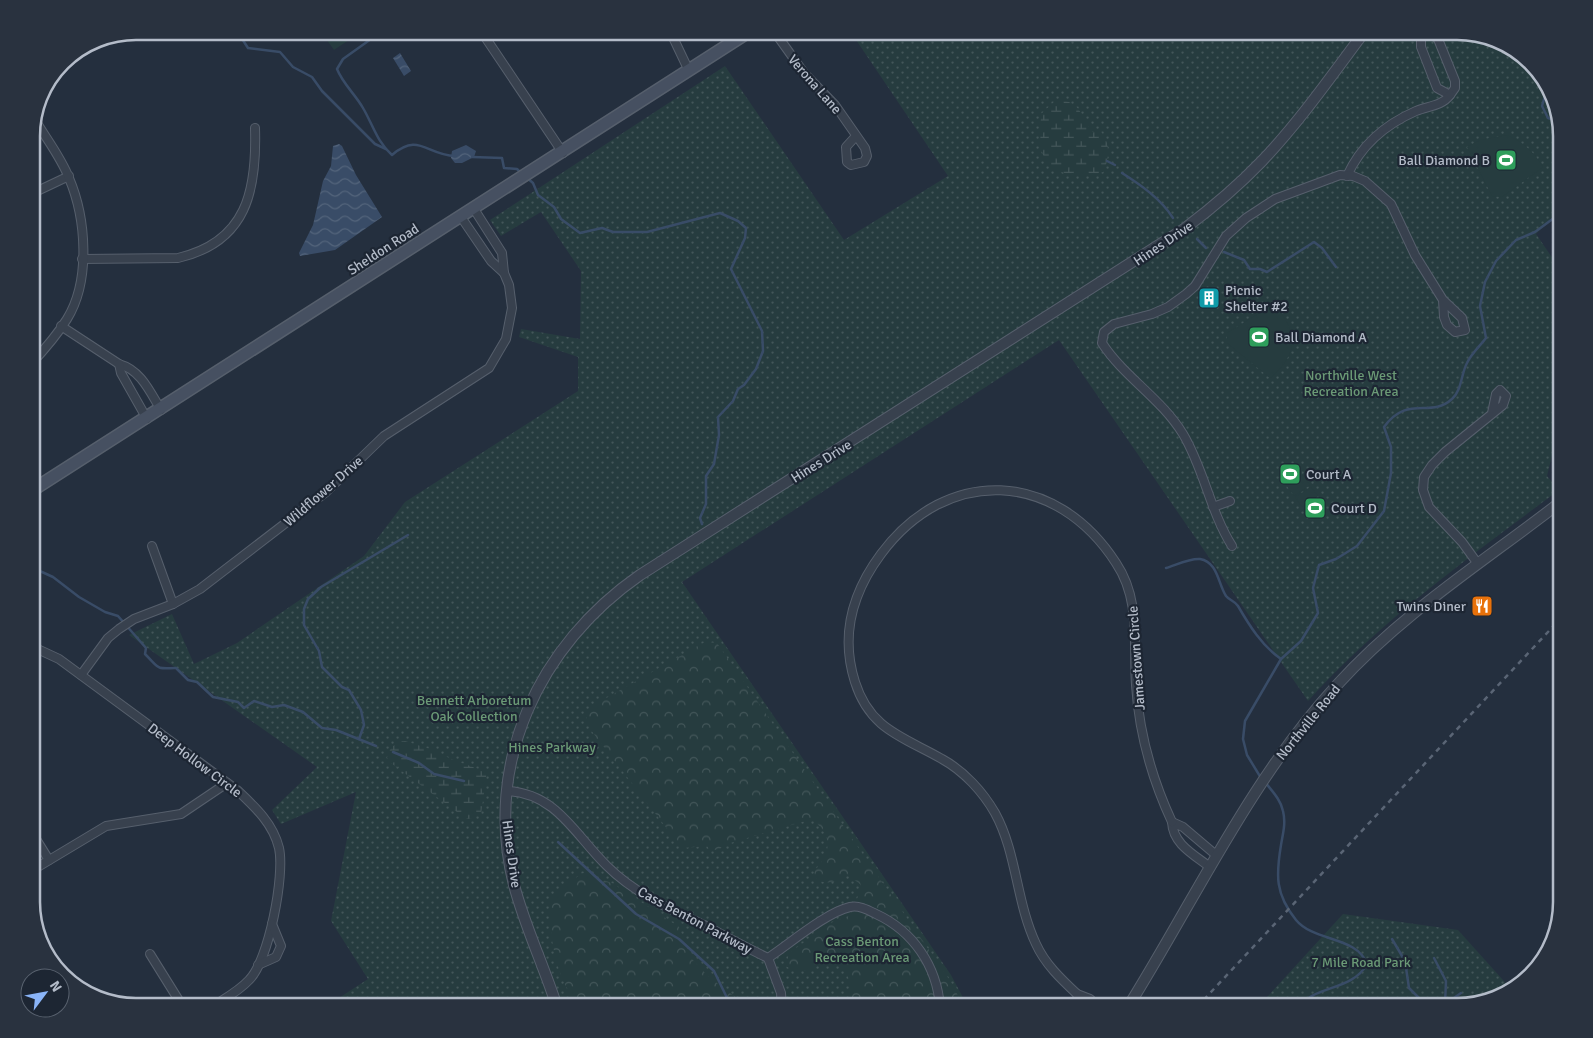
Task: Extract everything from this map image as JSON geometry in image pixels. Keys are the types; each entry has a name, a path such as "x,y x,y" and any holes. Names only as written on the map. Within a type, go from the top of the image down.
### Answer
{"main road":[{"name":"Sheldon Road","path":"40,487 737,40"}],"street":[{"path":"487,40 563,153"},
{"path":"674,40 689,72"},
{"name":"Verona Lane","path":"780,40 804,73 835,105 856,136"},
{"name":"Hines Drive","path":"554,998 514,884 507,842 508,791 518,737 540,684 569,639 609,598 640,576 1184,229 1236,186 1262,161 1296,122 1358,40"},
{"path":"1421,40 1421,47 1437,88 1450,95"},
{"path":"1347,176 1354,161 1378,134 1410,114 1446,102 1455,88 1455,81 1438,40"},
{"path":"40,128 69,176 81,221 82,259 79,287 67,319 40,354"},
{"path":"82,259 178,258 192,254 221,238 239,220 249,200 255,167 255,128"},
{"path":"1232,546 1213,507 1197,463 1183,434 1154,398 1110,355 1102,343 1104,332 1114,324 1152,314 1168,307 1186,294 1194,286 1226,236 1246,218 1274,200 1340,175 1364,181 1391,204 1415,255 1443,300"},
{"path":"40,190 69,176"},
{"name":"Wildflower Drive","path":"81,675 108,638 119,629 134,618 173,604 200,589 326,492 384,436 489,368 506,339 512,308 509,285 504,273 502,253 474,209"},
{"name":"Wildflower Drive","path":"461,217 491,262 504,273"},
{"path":"61,326 119,364 130,367 143,381 161,410"},
{"path":"119,364 121,373 147,419"},
{"path":"1478,564 1462,542 1429,507 1423,490 1426,472 1432,465 1492,413"},
{"name":"Jamestown Circle","path":"1079,998 1049,966 1036,945 1027,922 1005,837 986,799 956,768 899,738 886,729 867,708 858,689 849,654 848,635 852,609 866,574 889,543 910,521 940,502 963,494 994,489 1020,492 1049,502 1070,514 1105,548 1127,581 1132,600 1136,686 1143,741 1151,769 1172,822 1173,833 1178,842 1210,866"},
{"path":"1213,507 1230,501"},
{"name":"Northville Road","path":"1134,998 1157,961 1216,855 1256,791 1309,718 1366,655 1406,619 1553,508"},
{"path":"152,546 173,604"},
{"name":"Deep Hollow Circle","path":"40,649 53,655 227,783 257,808 271,827 279,847 281,870 269,937 250,980 225,998"},
{"path":"40,866 106,826 181,814 227,783"},
{"name":"Cass Benton Parkway","path":"508,791 529,794 551,806 608,868 658,903 768,958 781,998"},
{"path":"1172,822 1183,827 1216,855"},
{"path":"40,845 49,860"},
{"name":"Cass Benton Parkway","path":"768,958 840,911 856,907 884,917 901,929 918,947 933,972 939,998"},
{"name":"Deep Hollow Circle","path":"258,965 276,957 281,946 272,923"},
{"path":"150,954 177,998"},
{"name":"Jamestown Circle","path":"1077,994 1090,998"}],"green space":[{"path":"327,40 349,40 334,50"},
{"name":"Hines Parkway","path":"856,40 1463,40 1488,45 1500,50 1520,64 1533,77 1546,99 1552,123 1553,216 1536,234 1553,259 1553,451 1547,476 1553,483 1553,494 1460,564 1397,616 1336,671 1308,701 1059,340 682,582 951,975 963,998 339,998 368,979 331,921 356,792 281,824 272,810 317,767 129,635 172,614 194,664 237,643 364,556 405,502 578,391 578,357 519,337 521,329 580,339 581,271 541,212 501,236 490,220 725,66 844,240 948,176"},
{"path":"1063,100 1078,109 1093,132 1101,132 1104,136 1108,152 1107,163 1103,172 1080,176 1072,175 1057,170 1043,156 1040,138 1041,114 1055,101"},
{"name":"Ball Diamond B","path":"1507,135 1528,148 1543,167 1502,197 1492,196 1467,147 1480,140"},
{"name":"Ball Diamond A","path":"1274,304 1288,324 1292,342 1287,360 1270,378 1227,343 1227,333"},
{"name":"Court A","path":"1295,463 1302,473 1286,484 1279,474"},
{"path":"1303,475 1310,485 1294,496 1287,486"},
{"path":"1311,487 1318,496 1302,507 1295,497"},
{"name":"Court D","path":"1319,498 1326,508 1310,519 1303,509"},
{"name":"Cass Benton Recreation Area","path":"705,642 717,643 949,979 959,998 851,998 850,982 842,962 828,962 800,971 786,966 789,953 834,921 850,916 861,889 860,884 846,874 842,874 840,880 830,882 824,882 815,878 814,871 827,851 828,845 824,832 812,819 727,844 718,850 709,849 707,846 682,848 590,729 585,713 594,705"},
{"path":"405,741 487,772 481,814 470,819 465,818 391,763 387,758 391,748 395,744"},
{"path":"583,873 612,883 679,927 691,958 708,976 736,998 574,998 569,992 559,969 551,935 549,901 561,888"},
{"name":"7 Mile Road Park","path":"1343,914 1458,930 1507,984 1488,993 1463,998 1266,998"}],"water":[{"path":"400,53 411,71 404,76 393,58"},
{"path":"339,144 342,146 356,175 382,217 335,250 300,256 299,253 313,225 323,181 331,166 333,146"},
{"path":"466,145 476,151 474,157 462,163 455,163 451,158 452,151"}],"waterway":[{"path":"243,40 248,48 280,52 293,67 312,77 322,91 375,144 386,149"},
{"path":"370,40 343,59 337,69 363,108 383,145 392,155 401,148 416,145 445,155 455,156"},
{"path":"1545,97 1542,106 1548,118 1551,119"},
{"path":"472,157 502,158 504,168 517,169 522,174"},
{"path":"1107,161 1115,165"},
{"path":"1122,173 1157,199 1173,218"},
{"path":"526,177 533,183 538,195 554,207 561,219 580,233 602,228 613,232 647,232 720,213 738,221 746,228 745,238 731,269 762,331 763,351 756,369 744,385 738,389 733,401 718,417 719,435 714,464 706,476 706,504 700,518 702,524"},
{"path":"1261,778 1247,755 1243,739 1245,721 1281,659 1301,641 1318,613 1313,588 1319,565 1336,559 1357,546 1384,511 1391,473 1391,447 1384,427 1393,417 1402,412 1410,409 1444,405 1452,399 1460,387 1465,367 1473,353 1486,338 1480,306 1485,282 1496,261 1516,240 1535,232 1553,219"},
{"path":"1197,239 1206,248"},
{"path":"1224,252 1244,260 1250,269 1260,269 1267,272 1314,242 1322,248 1336,267"},
{"path":"359,739 364,725 361,710 349,690 342,687 322,667 319,651 304,625 304,609 308,599 321,587 408,535"},
{"path":"1166,568 1196,559 1211,564 1226,596 1237,604 1262,642 1281,659"},
{"path":"40,571 53,577 79,597 105,612 118,616 146,648 145,654 158,667 176,668 188,680 197,682 213,697 238,702 244,708 254,701 272,707 284,705 303,712 322,728 336,730 376,746"},
{"path":"393,752 419,763 434,774 464,781"},
{"path":"1265,782 1278,799 1284,815 1278,875 1281,893 1289,911 1304,927 1354,948 1362,955 1367,964 1361,973 1352,979 1308,998"},
{"path":"558,842 636,914 679,939 714,971 727,998"},
{"path":"1392,939 1405,961 1409,988 1419,998"},
{"path":"1434,958 1446,981 1445,998"},
{"path":"1454,998 1461,993"}],"railway":[{"path":"1205,998 1553,627"}],"place":[{"name":"Ball Diamond B","path":"1506,160"},
{"name":"Picnic Shelter #2","path":"1209,298"},
{"name":"Ball Diamond A","path":"1259,337"},
{"name":"Court A","path":"1290,474"},
{"name":"Court D","path":"1315,508"},
{"name":"Twins Diner","path":"1482,606"}],"park label":[{"name":"Northville West Recreation Area","path":"1351,384"},
{"name":"Bennett Arboretum Oak Collection","path":"474,708"}]}
